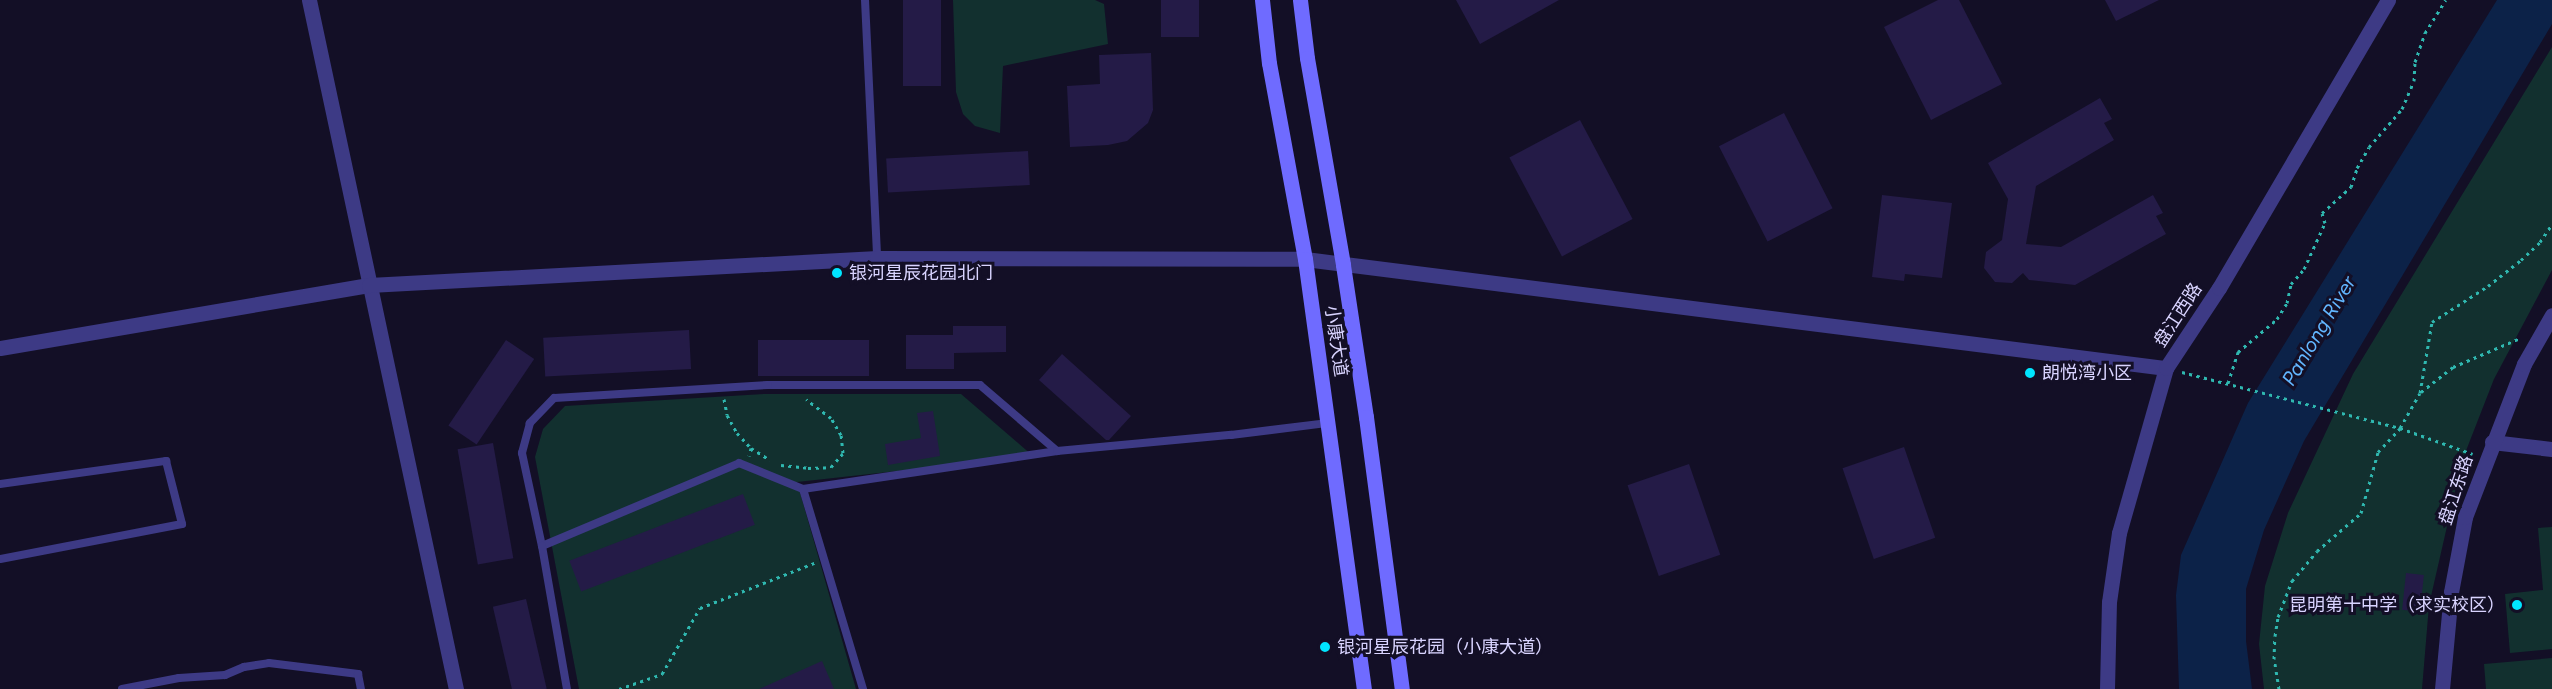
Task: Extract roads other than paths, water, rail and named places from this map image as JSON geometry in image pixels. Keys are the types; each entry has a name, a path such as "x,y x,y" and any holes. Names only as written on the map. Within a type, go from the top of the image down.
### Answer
{"main road":[{"name":"小康大道","path":"1262,0 1269,63 1305,260 1364,689"},
{"name":"小康大道","path":"1300,0 1307,58 1343,265 1402,689"}],"street":[{"path":"309,0 456,689"},
{"name":"盘江西路","path":"2107,689 2109,602 2119,533 2166,368 2219,288 2388,0"},
{"path":"0,348 369,285 877,258 1305,260 2166,368"},
{"name":"盘江东路","path":"2442,689 2451,592 2465,516 2524,364 2552,315"},
{"path":"2492,442 2552,449"}],"lane":[{"path":"865,0 877,258"},
{"path":"567,689 542,546 522,453 530,423 554,398 768,385 980,385 1058,451"},
{"path":"542,546 739,463 803,489 1058,451 1231,435 1328,423"},
{"path":"0,484 166,461 182,524 0,559"},
{"path":"803,489 863,689"},
{"path":"122,689 190,677 225,675 269,663 358,674 361,689"}],"water":[{"name":"Panlong River","path":"2497,0 2552,0 2552,24 2304,441 2264,530 2246,589 2246,641 2252,689 2179,689 2176,595 2181,555 2248,403"}],"place":[{"name":"银河星辰花园北门","path":"837,273"},
{"name":"朗悦湾小区","path":"2030,373"},
{"name":"昆明第十中学（求实校区）","path":"2517,605"},
{"name":"银河星辰花园（小康大道）","path":"1325,647"}]}
